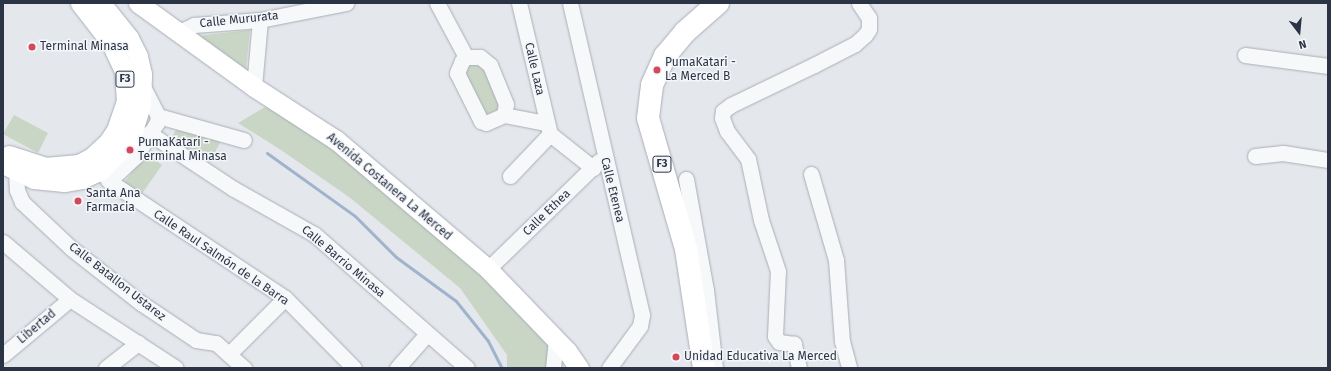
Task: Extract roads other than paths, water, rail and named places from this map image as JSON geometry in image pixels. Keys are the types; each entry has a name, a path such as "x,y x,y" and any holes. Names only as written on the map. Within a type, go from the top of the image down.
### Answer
{"highway":[{"name":"F3","path":"704,368 686,249 648,118 652,85 665,56 685,32 718,3"}],"main road":[{"name":"F3","path":"80,3 111,43 121,61 126,82 126,100 120,120 108,142 101,169"},
{"name":"F3","path":"101,3 129,38 138,56 143,87 141,105 133,132 117,155 101,169"},
{"name":"Avenida Costanera La Merced","path":"138,3 254,87 336,140 488,269 556,340 579,368"},
{"name":"F3","path":"3,152 13,165 44,174 79,164 101,169"}],"street":[{"name":"Calle Mururata","path":"180,32 194,25 260,20 346,3"},
{"path":"438,3 466,57"},
{"name":"Calle Laza","path":"519,3 548,129"},
{"name":"Calle Etenea","path":"570,3 603,156 635,278 642,315 640,326 609,368"},
{"path":"799,368 794,344 779,342 775,336 778,271 760,220 748,159 727,131 722,118 723,111 731,105 855,44 865,36 869,29 869,18 859,3"},
{"path":"254,87 260,20"},
{"path":"1245,55 1328,66"},
{"path":"504,115 506,104 490,65 480,57 466,57 462,61 457,73 477,118 486,123 504,115 548,129 593,168"},
{"path":"101,169 136,156 149,133 157,123 158,116 143,87"},
{"path":"158,116 244,140"},
{"path":"510,176 548,129"},
{"name":"Calle Barrio Minasa","path":"149,133 234,189 314,234 426,335 466,368"},
{"path":"1255,156 1283,153 1328,160"},
{"name":"Calle Ethea","path":"488,269 593,168 603,156"},
{"name":"Calle Batallon Ustarez","path":"13,165 17,190 22,202 71,248 141,303 196,340 216,344 244,368"},
{"name":"Calle Raul Salmón de la Barra","path":"101,169 285,298 354,368"},
{"path":"811,174 836,260 842,341 848,368"},
{"path":"686,179 706,290 715,368"},
{"path":"3,242 9,256 70,299 176,368"},
{"path":"229,354 285,298"},
{"name":"Libertad","path":"3,355 70,299"},
{"path":"397,368 426,335"},
{"path":"553,368 556,340"},
{"path":"106,368 138,343"}],"waterway":[{"path":"267,153 355,216 396,257 456,301 488,341 502,368"}],"place":[{"name":"Terminal Minasa","path":"32,47"},
{"name":"PumaKatari - La Merced B","path":"657,70"},
{"name":"PumaKatari - Terminal Minasa","path":"130,150"},
{"name":"Santa Ana Farmacia","path":"78,201"},
{"name":"Unidad Educativa La Merced","path":"676,357"}]}
